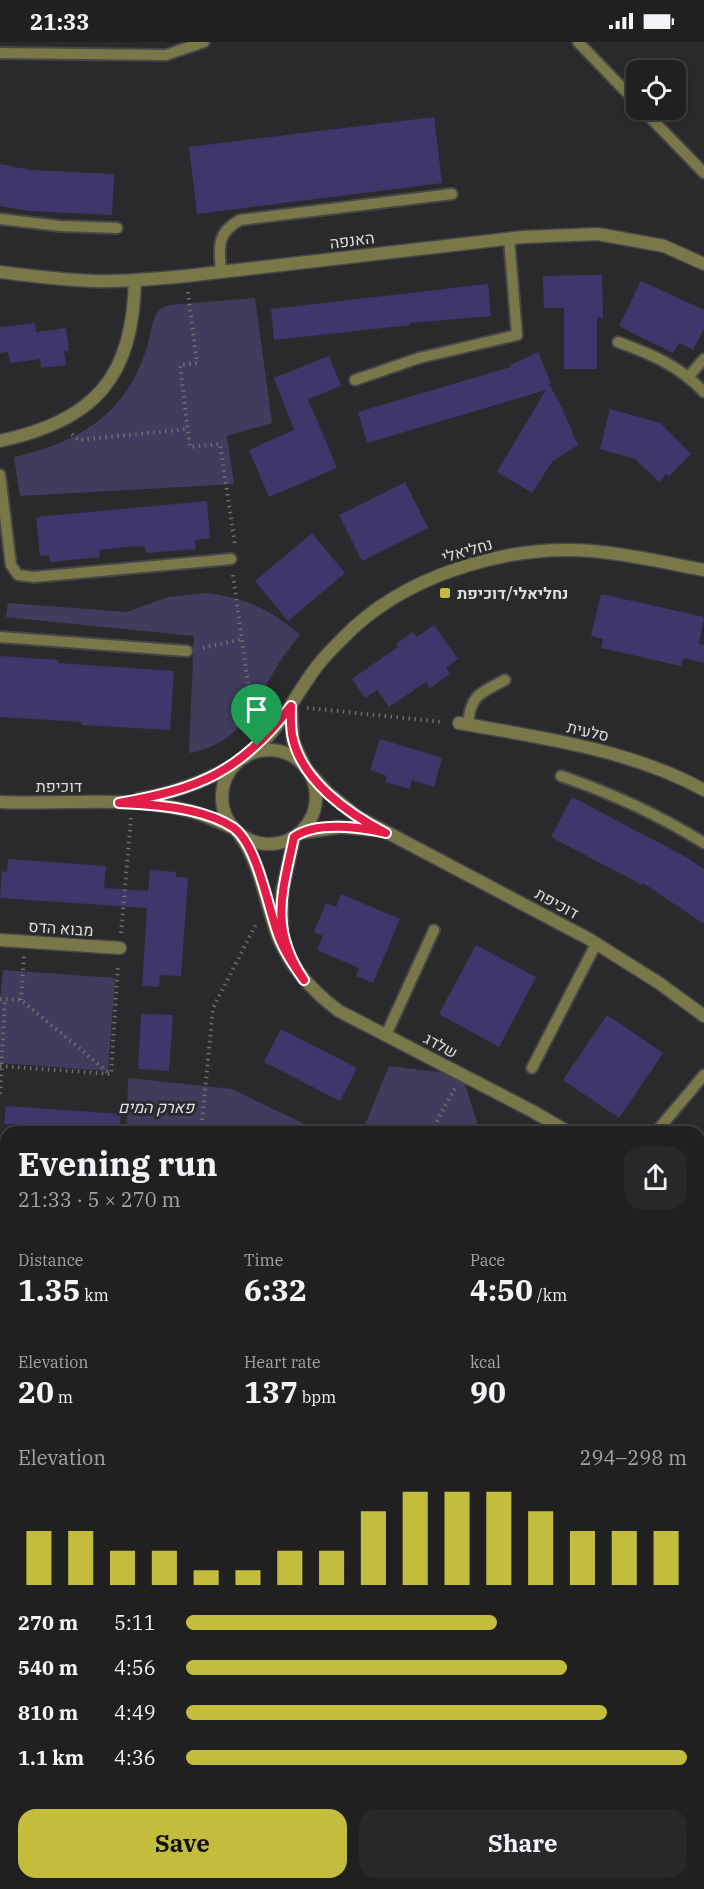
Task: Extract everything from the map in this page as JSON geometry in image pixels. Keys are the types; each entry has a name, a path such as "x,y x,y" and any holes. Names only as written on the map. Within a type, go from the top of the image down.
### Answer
{"street":[{"name":"האנפה","path":"0,272 65,279 135,280 508,238 598,234 664,246 704,264"},
{"path":"0,441 27,435 75,414 108,384 127,347 132,326 135,280"},
{"name":"נחליאלי","path":"241,760 270,734 315,669 344,637 375,610 409,589 446,573 482,561 556,550 591,551 704,570"},
{"path":"291,706 293,741 307,769 316,793 315,808 309,822 297,835 281,843 266,844 251,841 236,831 226,816 222,794 229,773 241,760 265,750 280,751 294,757 307,769"},
{"name":"סלעית","path":"463,724 578,744 655,767 704,790"},
{"name":"דוכיפת","path":"125,803 188,788 241,760"},
{"name":"דוכיפת","path":"307,769 342,806 358,818 518,900 596,944 658,982 704,1016"},
{"name":"דוכיפת","path":"0,802 156,805 191,812 236,831"},
{"name":"דוכיפת","path":"297,835 341,827 359,827 386,833"},
{"name":"שלדג","path":"236,831 249,848 284,950 304,980"},
{"name":"שלדג","path":"297,835 282,892 281,929 293,964 304,980 319,996 339,1011 557,1126"},
{"name":"מבוא הדס","path":"0,940 120,948"}],"lane":[{"path":"0,53 166,55 204,42"},
{"path":"578,42 626,92"},
{"path":"653,120 704,173"},
{"path":"221,272 219,250 222,237 228,227 240,220 452,194"},
{"path":"0,219 60,226 117,228"},
{"path":"356,380 419,358 517,335 508,238"},
{"path":"618,342 665,360 689,376 704,392"},
{"path":"689,376 704,359"},
{"path":"0,475 11,565 18,575 34,578 231,559"},
{"path":"0,638 187,651"},
{"path":"463,724 474,698 505,681"},
{"path":"561,776 607,793 656,816 704,843"},
{"path":"386,1035 434,930"},
{"path":"532,1068 596,944"},
{"path":"661,1126 704,1075"}],"path":[{"path":"186,276 197,363 180,366 190,447 220,444 237,558 231,559 257,746"},
{"path":"61,421 78,440 188,429"},
{"path":"187,651 242,639"},
{"path":"291,706 463,724"},
{"path":"111,1074 131,837 125,803"},
{"path":"202,1126 213,1008 267,902"},
{"path":"21,1000 25,942"},
{"path":"0,1094 2,999 21,1000 111,1074"},
{"path":"1,1066 111,1074"},
{"path":"434,1126 462,1075"}],"green space":[{"path":"255,298 272,423 227,436 234,484 20,496 14,457 71,438 97,422 119,401 136,375 147,347 154,319 161,309 170,305"},
{"path":"206,593 245,601 279,618 300,635 279,663 249,713 232,734 220,742 189,753 194,636 6,617 8,603 127,612 168,597"},
{"path":"3,970 115,978 108,1071 0,1063 0,1002"},
{"path":"389,1066 462,1075 478,1126 364,1126"},
{"name":"פארק המים","path":"128,1078 232,1089 309,1126 127,1126"}],"building":[{"path":"434,117 442,183 197,214 189,147"},
{"path":"0,164 30,170 114,174 112,215 29,211 0,206"},
{"path":"602,275 603,319 597,316 597,369 564,369 564,308 544,308 543,276"},
{"path":"641,281 704,310 704,329 693,350 679,343 673,353 619,326"},
{"path":"488,284 491,316 410,323 410,325 274,340 271,309"},
{"path":"35,323 36,332 66,328 69,350 64,351 66,365 41,368 40,359 10,363 8,352 0,353 0,327"},
{"path":"538,352 551,383 549,384 578,445 552,462 532,493 497,472 546,390 367,443 358,412 511,367 510,365"},
{"path":"329,356 341,386 308,399 337,468 269,497 249,450 294,430 274,378"},
{"path":"610,409 660,423 691,454 669,476 666,474 659,482 635,459 600,449"},
{"path":"405,482 428,528 362,561 339,515"},
{"path":"207,501 210,538 195,540 196,549 146,553 145,547 136,546 99,550 100,557 50,562 49,555 40,556 36,517"},
{"path":"312,533 345,573 288,621 255,581"},
{"path":"601,594 704,617 699,644 704,645 704,663 683,658 681,666 601,648 603,639 591,636"},
{"path":"434,625 458,659 446,668 450,674 430,688 426,682 389,707 377,690 365,698 352,679 398,647 396,644 413,632 417,637"},
{"path":"0,656 58,660 58,663 174,671 170,730 0,717"},
{"path":"380,739 442,758 434,787 412,780 410,789 385,782 387,776 370,770"},
{"path":"572,797 688,858 704,869 704,924 643,883 642,885 551,837"},
{"path":"8,859 106,866 104,888 148,891 150,870 176,872 176,877 188,878 181,976 160,975 159,987 142,986 147,908 0,898 2,871 7,872"},
{"path":"341,894 400,919 373,983 356,976 359,968 317,950 323,936 314,932 326,903 336,907"},
{"path":"476,945 536,977 499,1047 439,1014"},
{"path":"141,1014 173,1015 169,1071 138,1069"},
{"path":"607,1015 663,1053 619,1118 563,1080"},
{"path":"281,1029 357,1068 340,1101 264,1062"},
{"path":"6,1106 121,1114 120,1126 4,1124"}],"place":[{"name":"נחליאלי/דוכיפת","path":"445,593"}],"route":[{"path":"291,706 293,741 304,766 342,806 358,818 386,833 359,827 341,827 300,833 294,837 282,892 281,929 293,964 304,980 292,964 284,950 249,848 234,828 180,809 119,803 188,788 238,762 257,746 270,734 291,706"}]}
